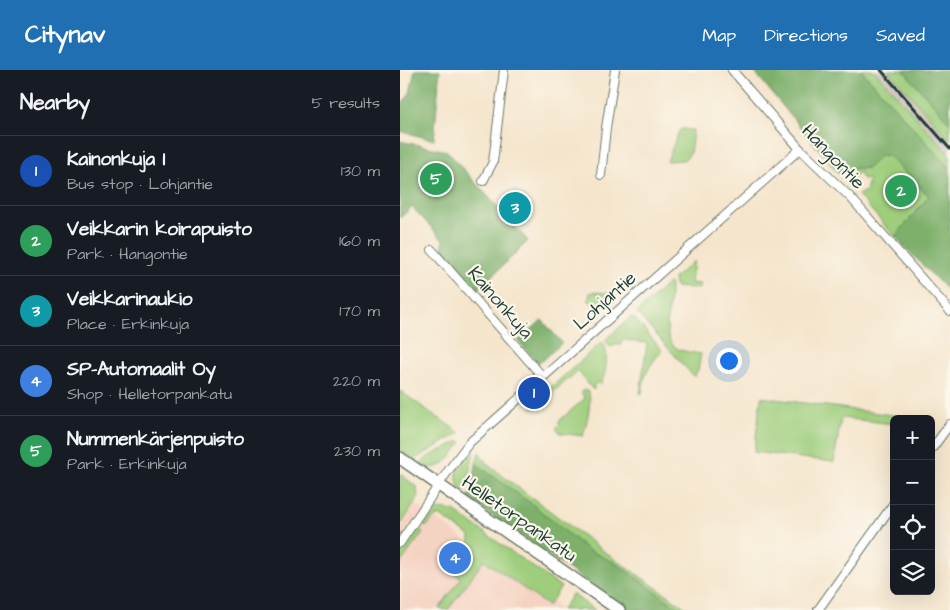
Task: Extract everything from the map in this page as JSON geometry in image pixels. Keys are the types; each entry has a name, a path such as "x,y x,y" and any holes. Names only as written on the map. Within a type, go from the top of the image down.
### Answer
{"street":[{"path":"484,181 493,162 504,70"},
{"path":"601,175 615,70"},
{"name":"Hangontie","path":"732,70 800,148 851,198 950,311"},
{"name":"Lohjantie","path":"400,543 470,443 800,148"},
{"name":"Kainonkuja","path":"432,250 543,377"},
{"path":"935,445 950,424"},
{"name":"Helletorpankatu","path":"400,458 619,610"},
{"path":"818,610 892,505"}],"shaded area":[{"path":"874,70 888,70 950,140 950,155"},
{"path":"400,492 535,591 563,610 400,610"}],"green space":[{"path":"415,70 440,70 434,140 400,131 400,107 410,93"},
{"path":"753,70 861,70 950,169 950,293 895,237 929,196 887,155 880,156 868,168 844,169 838,173"},
{"path":"861,70 874,70 950,155 950,169"},
{"path":"888,70 903,70 950,123 950,140"},
{"path":"903,70 950,70 950,123"},
{"path":"681,129 693,130 690,154 684,160 667,161 679,131"},
{"path":"400,141 447,151 528,241 475,293 443,257 443,240 412,207 400,218"},
{"path":"886,154 929,196 895,237 858,195 867,190 868,179 865,180 861,177 859,172 852,180 856,189 854,190 838,173 844,169 868,168 880,156"},
{"path":"694,261 691,283 700,284 700,289 675,287 674,278"},
{"path":"669,282 668,336 672,344 678,349 701,354 698,370 694,377 637,313"},
{"path":"590,293 609,293 614,297 599,311 588,300"},
{"path":"631,317 635,319 662,350 648,370 642,394 640,393 647,343 622,340 621,345 610,347 605,340"},
{"path":"542,320 562,343 541,362 536,361 518,341"},
{"path":"602,342 606,351 606,363 600,385 598,382 593,386 595,389 592,389 578,371 533,409 531,405"},
{"path":"583,390 588,391 590,400 583,436 560,433 556,428 560,424 558,422 585,398 581,393"},
{"path":"400,391 460,433 413,460 400,450"},
{"path":"761,397 892,415 890,415 890,424 841,418 834,462 754,452"},
{"path":"459,441 462,442 449,458 439,466 434,468 420,464 428,457"},
{"path":"472,449 474,451 468,484 463,494 457,482 458,470 463,459"},
{"path":"479,452 488,465 613,558 689,610 681,610 615,563 588,550 476,464"},
{"path":"476,464 532,504 588,550 615,563 681,610 628,610 468,499 473,485"},
{"path":"400,474 417,487 418,498 402,523 400,522"},
{"path":"433,506 439,509 454,511 561,587 548,606 484,560 448,610 439,609 461,578 453,572 469,549 470,536 439,515 426,527 420,522"},
{"path":"416,528 423,532 400,564 400,551"},
{"path":"572,594 595,610 562,610"}],"railway":[{"path":"881,70 950,149"}],"place":[{"name":"Nummenkärjenpuisto","path":"436,179"},
{"name":"Veikkarin koirapuisto","path":"901,191"},
{"name":"Veikkarinaukio","path":"515,208"},
{"name":"Kainonkuja I","path":"534,393"},
{"name":"SP-Automaalit Oy","path":"455,558"}]}
